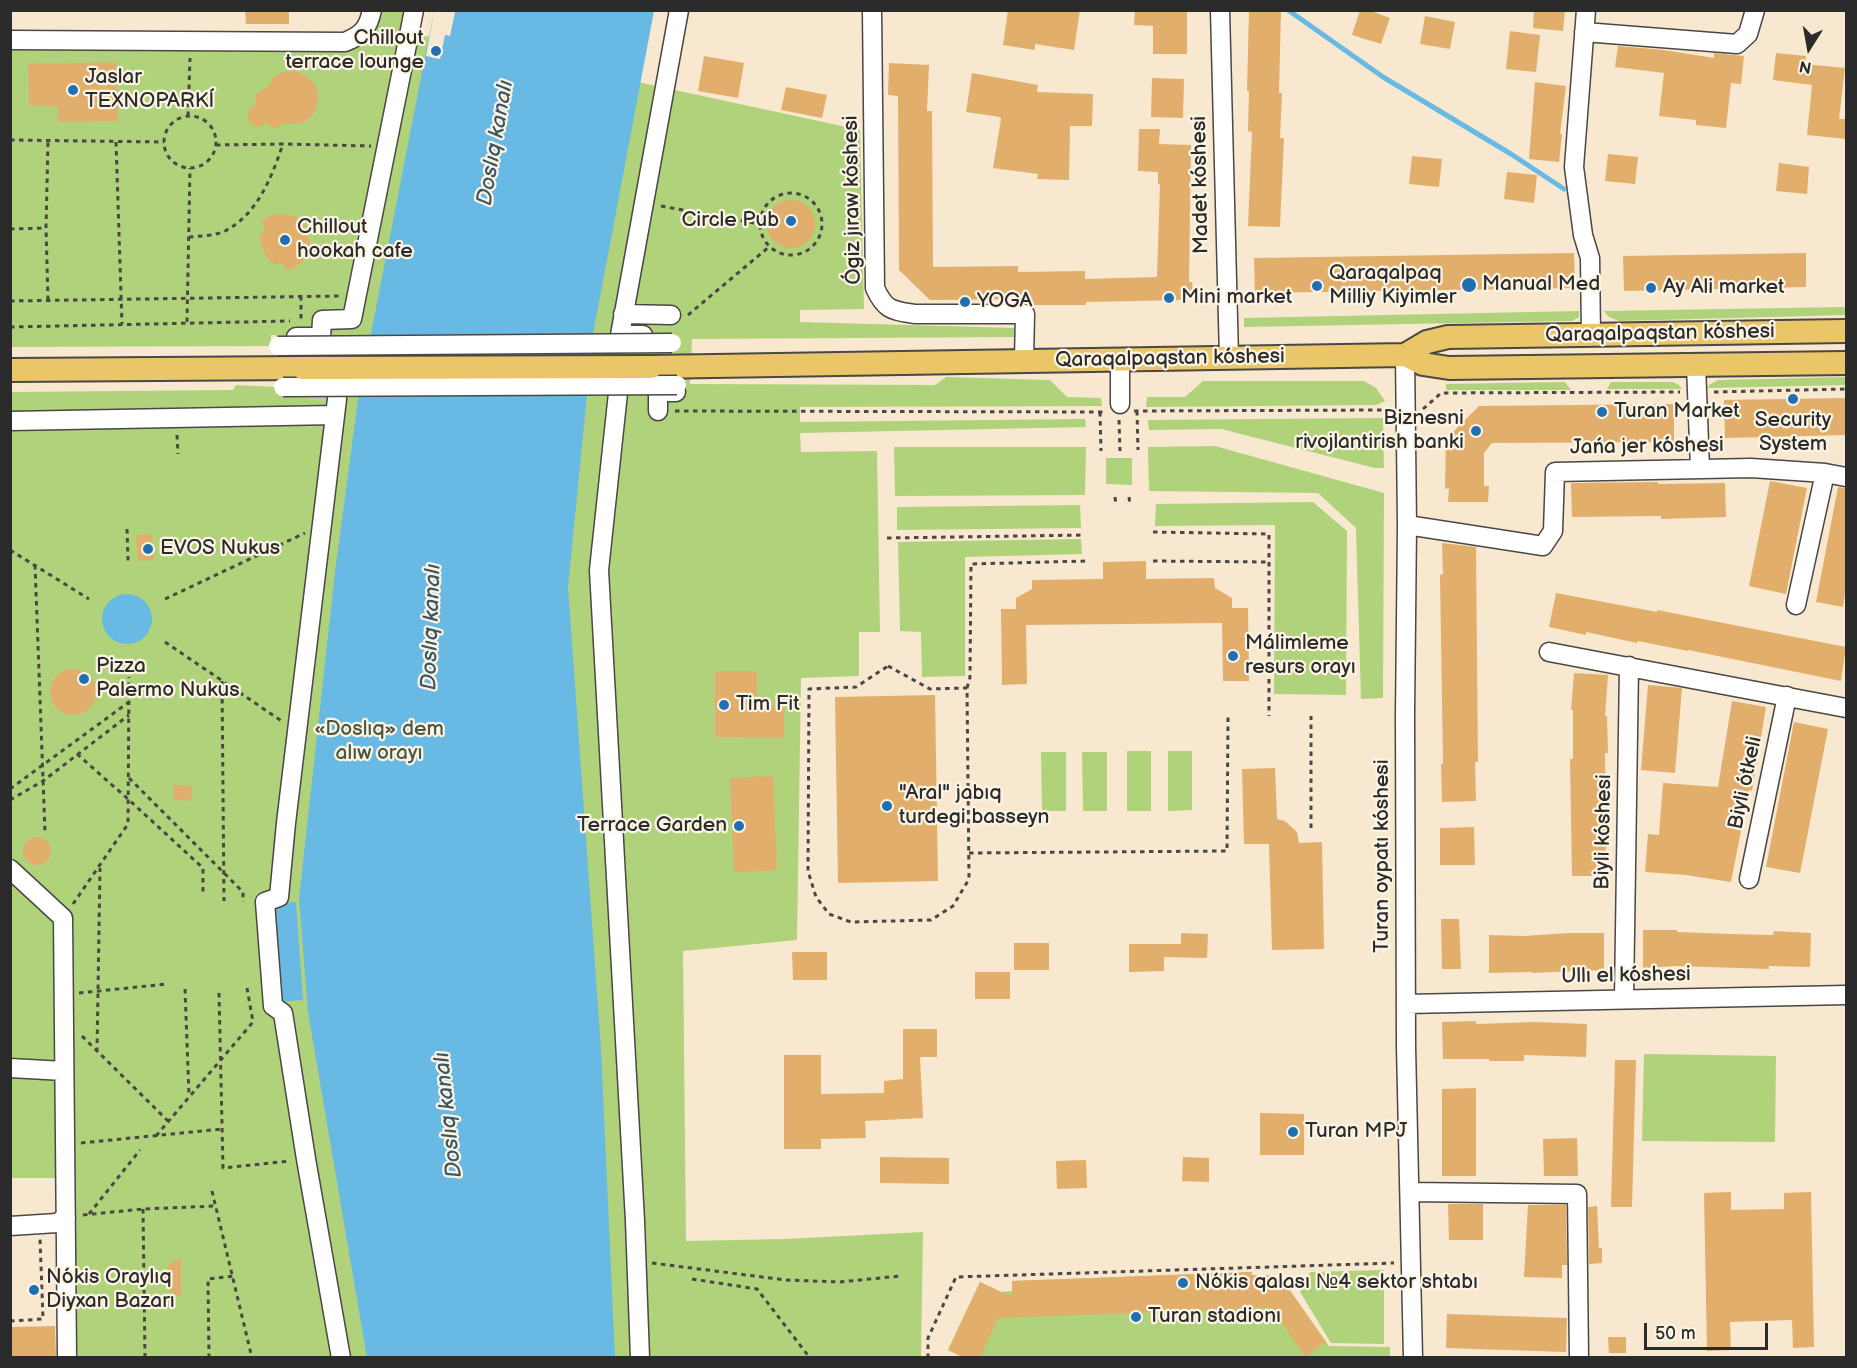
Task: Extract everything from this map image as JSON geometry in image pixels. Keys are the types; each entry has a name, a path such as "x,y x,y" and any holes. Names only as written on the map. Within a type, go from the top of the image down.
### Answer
{"main road":[{"name":"Qaraqalpaqstan kóshesi","path":"1405,355 1427,342 1448,337 1846,331"},
{"name":"Qaraqalpaqstan kóshesi","path":"10,370 651,367 1405,355 1423,364 1449,368 1846,363"}],"street":[{"path":"10,40 345,42 359,36 369,23 372,10"},
{"path":"293,329 321,337 322,320 352,320 414,10"},
{"path":"278,346 672,339 620,335 679,10"},
{"name":"Ógiz jıraw kóshesi","path":"872,10 875,288 882,303 896,311 914,314 1025,314 1024,361"},
{"name":"Madet kóshesi","path":"1220,10 1229,358"},
{"path":"1586,10 1574,167 1583,235 1590,258 1591,336"},
{"path":"1584,32 1737,44 1748,34 1755,10"},
{"path":"623,314 679,316"},
{"name":"Turan oypatı kóshesi","path":"1405,355 1406,1004 1413,1358"},
{"path":"1119,359 1119,410"},
{"path":"1696,365 1700,469"},
{"path":"283,387 676,388 658,392 658,411"},
{"path":"618,393 599,570 637,1261 640,1358"},
{"path":"10,421 327,407 322,524 279,897 265,902 273,1006 283,1013 341,1358"},
{"name":"Jańa jer kóshesi","path":"1407,525 1543,546 1554,531 1556,472 1751,468 1825,473 1846,477"},
{"path":"1797,605 1825,473"},
{"path":"1549,652 1846,708"},
{"name":"Biyli kóshesi","path":"1624,998 1629,666"},
{"name":"Biyli ótkeli","path":"1749,879 1787,696"},
{"path":"10,868 63,918 67,1358"},
{"name":"Ullı el kóshesi","path":"1406,1004 1846,995"},
{"path":"10,1068 64,1071"},
{"path":"1410,1192 1577,1194 1579,1358"},
{"path":"10,1226 57,1223 66,1217"}],"path":[{"path":"189,116 191,41"},
{"path":"189,116 198,117 212,128 216,145 209,160 203,165 190,168 172,162 167,155 164,142 167,130 172,123 189,116"},
{"path":"10,140 164,142"},
{"path":"48,141 46,228 48,300"},
{"path":"116,142 122,324"},
{"path":"189,237 224,232 254,207 271,179 283,144"},
{"path":"216,145 387,146"},
{"path":"187,323 190,168"},
{"path":"784,194 794,194 812,202 821,220 821,230 811,248 793,255 783,254 770,246 761,234 760,224 767,205 784,194"},
{"path":"644,202 760,224"},
{"path":"10,229 46,228"},
{"path":"679,316 770,246"},
{"path":"301,296 301,321 322,320"},
{"path":"10,301 356,296"},
{"path":"10,327 187,323 293,329"},
{"path":"1422,410 1441,393 1846,389"},
{"path":"1119,410 1120,451"},
{"path":"658,411 1385,410"},
{"path":"1137,411 1138,450"},
{"path":"1100,412 1101,451"},
{"path":"1115,497 1116,505"},
{"path":"1130,497 1130,505"},
{"path":"165,599 322,524"},
{"path":"128,529 128,561"},
{"path":"1153,532 1269,534 1269,716"},
{"path":"887,538 1085,535"},
{"path":"10,550 89,599"},
{"path":"967,688 930,689 888,666 856,687 809,689 808,871 816,897 829,914 851,922 931,920 953,906 969,879 967,688 970,677 971,564 1086,561"},
{"path":"1153,561 1269,562"},
{"path":"35,565 45,832"},
{"path":"165,642 298,732"},
{"path":"63,918 128,824 129,678"},
{"path":"222,681 224,901"},
{"path":"10,789 129,702"},
{"path":"10,800 43,781 129,715"},
{"path":"969,853 1227,851 1228,716"},
{"path":"1311,716 1311,828"},
{"path":"77,754 203,868 203,896"},
{"path":"129,778 243,892 243,902"},
{"path":"97,1052 100,866"},
{"path":"63,994 167,984"},
{"path":"156,1136 253,1022 247,988"},
{"path":"185,989 189,1097"},
{"path":"219,993 223,1167 306,1159"},
{"path":"64,1019 168,1121"},
{"path":"65,1144 222,1129"},
{"path":"89,1214 140,1150"},
{"path":"212,1191 252,1358"},
{"path":"66,1217 143,1209 216,1206"},
{"path":"143,1209 145,1358"},
{"path":"10,1321 43,1319 40,1224"},
{"path":"637,1261 786,1280 840,1282 900,1276"},
{"path":"928,1358 928,1338 956,1277 1411,1263"},
{"path":"209,1358 208,1279 234,1276"},
{"path":"692,1279 757,1289 810,1358"}],"green space":[{"name":"«Doslıq» dem alıw orayı","path":"382,11 406,11 402,31 860,130 864,309 800,310 800,322 1014,328 1015,337 692,339 690,384 935,385 946,377 1050,380 1067,397 1101,398 1102,406 800,407 800,422 1085,419 1086,427 800,433 801,452 877,451 880,632 859,632 859,676 801,678 797,940 683,951 686,1241 923,1232 921,1357 58,1357 57,1178 11,1178 11,392 233,390 236,385 277,388 276,335 271,335 270,346 11,347 11,47 358,47 375,32"},
{"path":"1846,307 1846,315 1619,321 1609,317 1604,311"},
{"path":"1579,311 1579,317 1572,321 1244,327 1244,318"},
{"path":"1846,377 1846,385 1708,388 1718,380"},
{"path":"1203,381 1364,381 1376,388 1385,401 1376,405 1146,407 1147,397 1185,397"},
{"path":"1565,382 1571,390 1446,390 1446,384"},
{"path":"1611,382 1673,382 1682,389 1607,389"},
{"path":"1383,418 1384,468 1375,468 1221,429 1149,430 1148,420"},
{"path":"1215,446 1384,493 1383,698 1361,699 1356,528 1318,493 1149,491 1148,447"},
{"path":"894,447 1086,447 1085,495 895,496"},
{"path":"1106,458 1132,458 1132,485 1106,484"},
{"path":"1313,502 1347,531 1346,695 1274,694 1275,525 1155,526 1156,504"},
{"path":"1080,505 1081,528 897,530 897,507"},
{"path":"1081,539 1082,554 965,557 965,676 922,677 921,632 900,631 898,542"},
{"path":"1127,751 1151,751 1151,811 1127,811"},
{"path":"1168,751 1192,751 1192,810 1168,811"},
{"path":"1041,752 1066,752 1066,811 1042,811"},
{"path":"1082,752 1107,752 1107,811 1083,811"},
{"path":"1644,1054 1776,1056 1775,1142 1642,1141"},
{"path":"1384,1270 1384,1344 1331,1343 1300,1292 1310,1272"},
{"name":"Turan stadionı","path":"1252,1272 1252,1275 1270,1275 1275,1282 1282,1279 1329,1346 1390,1347 1390,1358 961,1358 948,1350 980,1282 1001,1292 1012,1291 1012,1281"}],"water":[{"name":"Doslıq kanalı","path":"434,11 654,11 593,334 568,587 601,1049 615,1357 367,1358 308,1012 299,899 335,572 358,400"},
{"path":"122,594 132,594 145,601 152,614 152,624 145,637 132,644 122,644 113,640 106,633 102,624 102,614 106,605 113,598"},
{"path":"296,902 303,1000 279,1002 272,904"}],"pier":[{"path":"434,11 455,12 450,36 445,35 440,59 426,56"}],"building":[{"path":"245,10 289,10 289,24 246,24"},
{"path":"1008,10 1080,10 1074,50 1035,44 1035,50 1003,45"},
{"path":"1135,10 1187,10 1187,54 1153,54 1153,26 1134,25"},
{"path":"1249,10 1281,10 1280,138 1284,138 1280,227 1248,226 1252,132 1248,131 1249,91 1247,91"},
{"path":"1360,10 1368,10 1390,18 1381,44 1352,35"},
{"path":"1534,10 1565,10 1563,31 1533,28"},
{"path":"1425,16 1455,22 1450,49 1420,44"},
{"path":"1510,31 1540,35 1536,72 1506,69"},
{"path":"1618,46 1714,58 1714,53 1744,56 1741,84 1731,83 1726,128 1696,125 1696,120 1659,116 1664,73 1615,67"},
{"path":"1776,53 1806,56 1805,64 1845,68 1839,119 1846,119 1846,139 1807,135 1812,85 1773,80"},
{"path":"704,56 744,63 738,98 698,91"},
{"name":"Jaslar TEXNOPARKÍ","path":"116,62 118,121 58,122 57,106 29,106 28,64"},
{"path":"889,63 929,65 927,111 932,111 933,267 1018,266 1018,272 1085,271 1085,279 1157,277 1160,184 1158,184 1158,172 1138,171 1139,129 1160,129 1159,144 1191,145 1189,282 1192,282 1193,292 1185,300 1086,302 1086,305 1032,305 1032,299 930,300 899,270 898,96 888,95"},
{"path":"295,71 306,76 315,84 318,102 314,113 307,121 297,124 286,123 273,129 267,123 258,127 251,124 248,110 256,104 255,95 268,86 274,77 283,72"},
{"path":"972,73 1038,85 1037,92 1093,94 1092,126 1070,126 1069,180 1037,179 1038,174 993,168 1001,119 966,112"},
{"path":"1152,78 1184,79 1183,118 1151,117"},
{"path":"1535,82 1566,86 1559,162 1529,159"},
{"path":"786,87 827,95 822,118 781,110"},
{"path":"1608,154 1638,157 1635,184 1605,181"},
{"path":"1412,156 1442,159 1439,187 1409,184"},
{"path":"1779,163 1809,167 1807,194 1776,191"},
{"path":"1507,172 1537,175 1534,203 1504,199"},
{"name":"Circle Pub","path":"786,200 796,200 808,207 815,219 815,229 808,241 796,248 786,248 771,237 767,229 767,219 778,204"},
{"name":"Chillout hookah cafe","path":"278,214 288,214 297,218 304,225 310,243 303,261 287,271 282,263 275,264 268,260 261,245 260,236 265,229 261,221"},
{"path":"1574,253 1575,288 1255,293 1254,258"},
{"path":"1806,253 1806,287 1624,291 1623,256"},
{"path":"1846,398 1846,435 1725,438 1724,400"},
{"path":"1674,404 1674,442 1492,443 1484,453 1484,486 1489,486 1488,502 1448,502 1449,488 1445,489 1446,439 1479,406"},
{"path":"1770,481 1807,488 1786,594 1749,586"},
{"path":"1658,482 1658,484 1725,483 1726,517 1661,519 1661,516 1572,517 1571,483"},
{"path":"1838,487 1846,488 1846,586 1843,607 1816,602"},
{"path":"152,534 154,560 138,561 136,535"},
{"path":"1442,543 1476,547 1478,762 1475,762 1476,801 1442,802 1440,575 1443,574"},
{"path":"1146,561 1146,579 1214,578 1215,588 1232,598 1232,608 1248,608 1249,681 1223,681 1222,623 1026,625 1027,684 1002,685 1001,609 1016,609 1016,598 1032,589 1032,580 1103,579 1103,562"},
{"path":"1556,593 1846,647 1841,681 1688,650 1638,641 1637,643 1586,632 1586,635 1549,627"},
{"path":"73,669 89,676 96,692 89,708 73,715 57,708 50,692 57,676"},
{"path":"715,671 757,671 757,706 784,706 784,738 715,737"},
{"path":"1574,673 1608,675 1605,716 1607,716 1608,753 1605,753 1606,876 1572,876 1570,759 1573,759 1573,710 1571,710"},
{"path":"1648,685 1682,688 1675,773 1641,770"},
{"name":"\"Aral\" jabıq turdegi basseyn","path":"935,695 938,881 838,883 835,697"},
{"path":"1732,701 1766,707 1752,791 1749,790 1731,882 1645,872 1648,834 1659,835 1663,783 1718,787"},
{"path":"1794,722 1828,729 1800,873 1766,867"},
{"path":"1275,768 1277,819 1285,821 1297,832 1299,843 1322,842 1324,949 1272,950 1269,844 1244,844 1242,769"},
{"path":"773,776 777,870 734,872 730,778"},
{"path":"174,785 192,786 191,801 173,799"},
{"path":"1474,827 1475,865 1440,865 1440,828"},
{"path":"37,837 47,841 51,851 47,861 37,865 27,861 23,851 27,841"},
{"path":"1441,919 1459,919 1461,969 1442,969"},
{"path":"1643,930 1773,935 1774,931 1811,933 1810,967 1643,968"},
{"path":"1181,933 1208,934 1207,958 1164,957 1164,971 1129,972 1129,944 1181,944"},
{"path":"1604,933 1604,970 1489,973 1489,935 1523,936"},
{"path":"1014,943 1049,943 1049,970 1014,970"},
{"path":"792,952 827,952 827,980 793,980"},
{"path":"975,972 1010,972 1010,999 975,999"},
{"path":"1476,1021 1476,1024 1534,1022 1587,1024 1586,1057 1524,1055 1524,1061 1443,1059 1442,1022"},
{"path":"903,1029 937,1029 937,1057 920,1057 923,1118 865,1121 866,1138 821,1139 821,1149 784,1149 784,1055 821,1055 821,1094 884,1093 884,1081 903,1079"},
{"path":"1615,1060 1636,1060 1632,1207 1611,1207"},
{"path":"1476,1088 1476,1176 1442,1176 1442,1089"},
{"path":"1260,1113 1304,1114 1304,1155 1260,1155"},
{"path":"1577,1138 1578,1176 1544,1176 1543,1139"},
{"path":"880,1157 949,1158 949,1184 880,1183"},
{"path":"1183,1157 1209,1158 1209,1182 1182,1181"},
{"path":"1086,1160 1087,1188 1057,1189 1056,1161"},
{"path":"1731,1192 1731,1210 1784,1209 1784,1193 1811,1192 1814,1347 1793,1348 1792,1320 1730,1322 1731,1350 1707,1351 1704,1193"},
{"path":"1448,1204 1483,1204 1483,1240 1449,1240"},
{"path":"1528,1205 1566,1205 1567,1265 1562,1265 1562,1278 1524,1277"},
{"path":"1597,1206 1602,1263 1589,1264 1588,1207"},
{"path":"181,1258 181,1297 170,1292 164,1277 169,1264"},
{"path":"1252,1272 1252,1275 1270,1275 1275,1282 1282,1279 1326,1342 1305,1357 1272,1308 998,1318 980,1358 964,1358 948,1350 980,1282 1012,1297 1012,1281"},
{"path":"1447,1314 1567,1318 1566,1352 1446,1348"},
{"path":"55,1326 56,1358 10,1358 10,1327"},
{"path":"1608,1337 1626,1337 1626,1353 1609,1353"}],"waterway":[{"path":"1288,10 1383,77 1511,154 1564,189"}],"tunnel":[{"path":"318,400 321,337"}],"place":[{"name":"Chillout terrace lounge","path":"436,51"},
{"name":"Jaslar TEXNOPARKÍ","path":"73,90"},
{"name":"Circle Pub","path":"791,221"},
{"name":"Chillout hookah cafe","path":"285,240"},
{"name":"Manual Med","path":"1469,285"},
{"name":"Qaraqalpaq Milliy Kiyimler","path":"1317,286"},
{"name":"Ay Ali market","path":"1651,288"},
{"name":"Mini market","path":"1169,298"},
{"name":"YOGA","path":"965,302"},
{"name":"Security System","path":"1793,399"},
{"name":"Turan Market","path":"1602,412"},
{"name":"Biznesni rivojlantirish banki","path":"1476,431"},
{"name":"EVOS Nukus","path":"148,549"},
{"name":"Málimleme resurs orayı","path":"1233,656"},
{"name":"Pizza Palermo Nukus","path":"84,679"},
{"name":"Tim Fit","path":"724,705"},
{"name":"\"Aral\" jabıq turdegi basseyn","path":"887,806"},
{"name":"Terrace Garden","path":"739,826"},
{"name":"Turan MPJ","path":"1293,1132"},
{"name":"Nókis qalası №4 sektor shtabı","path":"1183,1283"},
{"name":"Nókis Oraylıq Diyxan Bazarı","path":"34,1290"},
{"name":"Turan stadionı","path":"1136,1317"}]}
